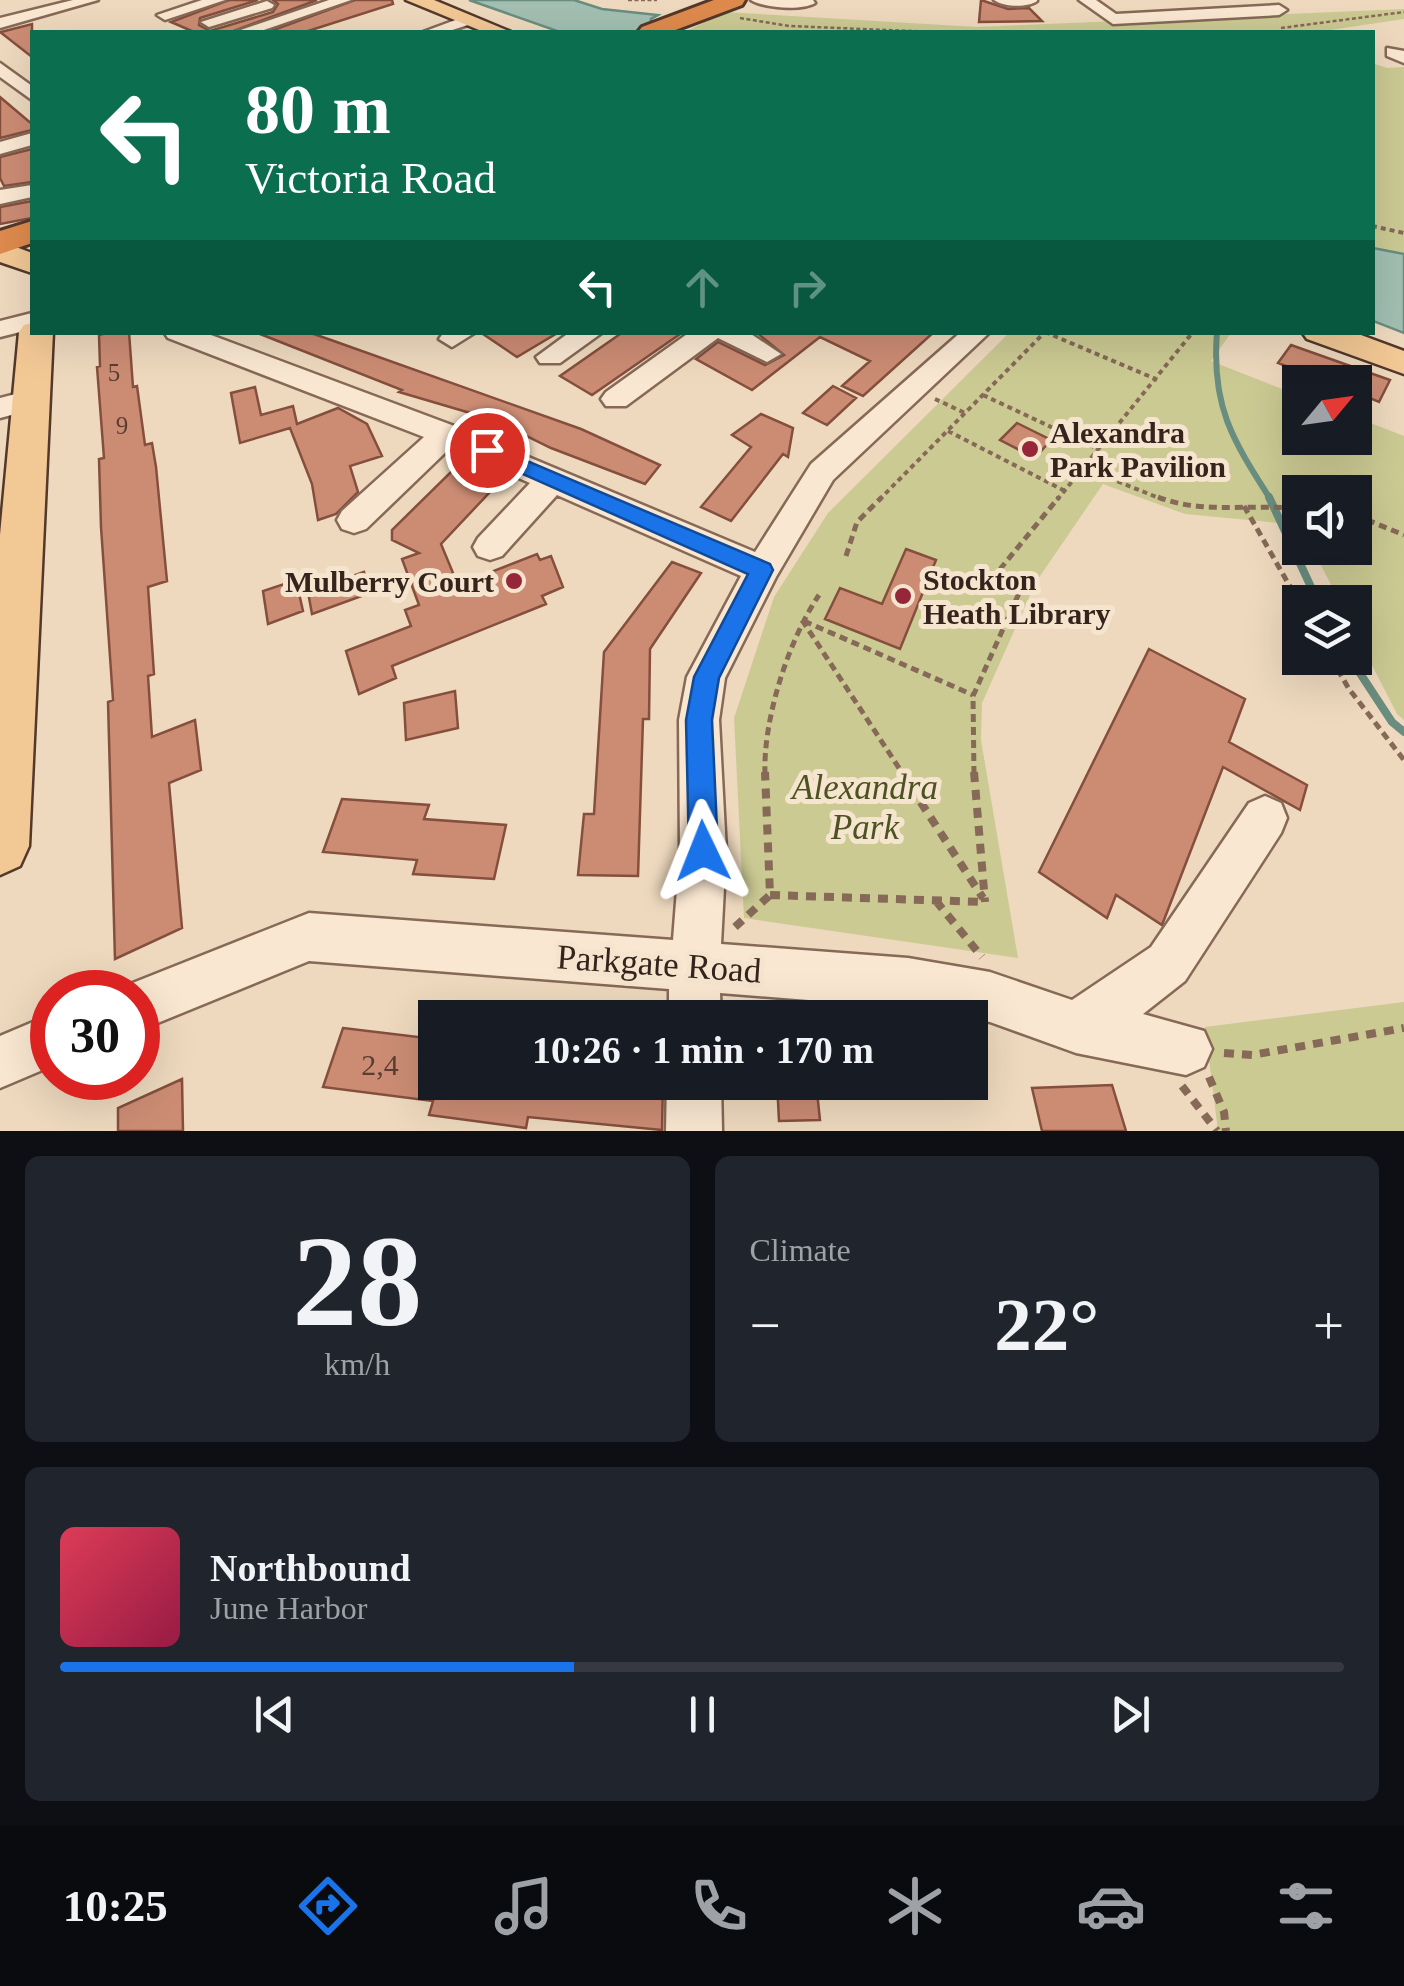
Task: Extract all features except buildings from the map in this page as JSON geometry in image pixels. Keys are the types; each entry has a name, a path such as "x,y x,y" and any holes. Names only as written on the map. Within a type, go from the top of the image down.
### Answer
{"highway":[{"path":"656,30 721,9"}],"main road":[{"path":"416,0 495,30"},
{"path":"13,242 0,252 30,263"},
{"path":"0,846 16,404 35,335"},
{"path":"1328,335 1404,364"}],"street":[{"path":"0,23 91,0"},
{"path":"165,15 218,0"},
{"path":"209,22 282,0"},
{"path":"758,0 807,6"},
{"path":"1000,0 1030,1"},
{"path":"1086,0 1113,19 1286,10 1261,0"},
{"path":"1168,0 1194,16"},
{"path":"249,30 337,1"},
{"path":"437,30 468,20"},
{"path":"5,77 30,94"},
{"path":"0,148 30,140"},
{"path":"4,197 30,191"},
{"path":"0,329 30,322"},
{"path":"184,335 446,434 762,570"},
{"path":"550,357 585,335"},
{"path":"616,399 704,335"},
{"path":"733,335 768,354"},
{"path":"694,993 703,851 699,720 706,677 762,570 822,472 975,335"},
{"path":"354,520 446,434"},
{"path":"490,548 554,478"},
{"path":"1076,1027 1140,987 1168,964 1266,818"},
{"name":"Parkgate Road","path":"160,997 309,937 694,993 890,981 990,997 1076,1027 1192,1050"},
{"path":"0,1062 30,1049"},
{"path":"694,1100 694,1131"}],"path":[{"path":"628,0 657,0"},
{"path":"721,9 789,26 887,30"},
{"path":"789,26 790,30"},
{"path":"1375,227 1404,233"},
{"path":"846,556 857,522 1042,335"},
{"path":"1052,335 1158,380"},
{"path":"985,902 970,737 974,696 1020,591 1001,568 1191,335"},
{"path":"915,389 965,414"},
{"path":"983,395 1099,450"},
{"path":"948,431 1066,490"},
{"path":"1084,468 1176,504 1205,509 1262,504 1282,507"},
{"path":"1244,506 1289,585"},
{"path":"1372,522 1404,535"},
{"path":"694,993 770,895 764,739 802,620 819,594"},
{"path":"802,620 974,696"},
{"path":"802,620 985,902"},
{"path":"1341,675 1404,760"},
{"path":"770,895 985,902"},
{"path":"936,902 985,961 990,997"},
{"path":"1192,1050 1252,1054 1404,1028"},
{"path":"1192,1050 1224,1112 1226,1131"}],"green space":[{"path":"1404,9 1404,19 1330,30 689,30 725,12 977,27"},
{"path":"1375,64 1404,67 1404,254 1375,248"},
{"name":"Alexandra Park","path":"1007,335 1230,335 1211,361 1282,389 1282,455 1372,455 1372,424 1404,436 1404,720 1397,714 1372,665 1372,585 1331,585 1321,565 1372,565 1372,475 1282,475 1282,523 1185,514 1103,484 1036,582 982,703 981,740 1018,958 744,918 734,718 774,597 828,513"},
{"path":"1404,1002 1404,1131 1218,1131 1205,1027"}],"shaded area":[{"path":"469,0 574,0 602,9 658,15 651,19 652,28 670,30 554,30"},
{"path":"1375,248 1404,254 1404,333 1375,322"}],"waterway":[{"path":"1217,335 1217,381 1227,421 1271,500"},
{"path":"1269,497 1310,585"},
{"path":"1361,675 1392,722 1404,732"}],"place":[{"name":"Alexandra Park Pavilion","path":"1030,449"},
{"name":"Mulberry Court","path":"514,581"},
{"name":"Stockton Heath Library","path":"903,596"}],"route":[{"path":"487,450 762,570 706,677 699,720 703,851"}]}
